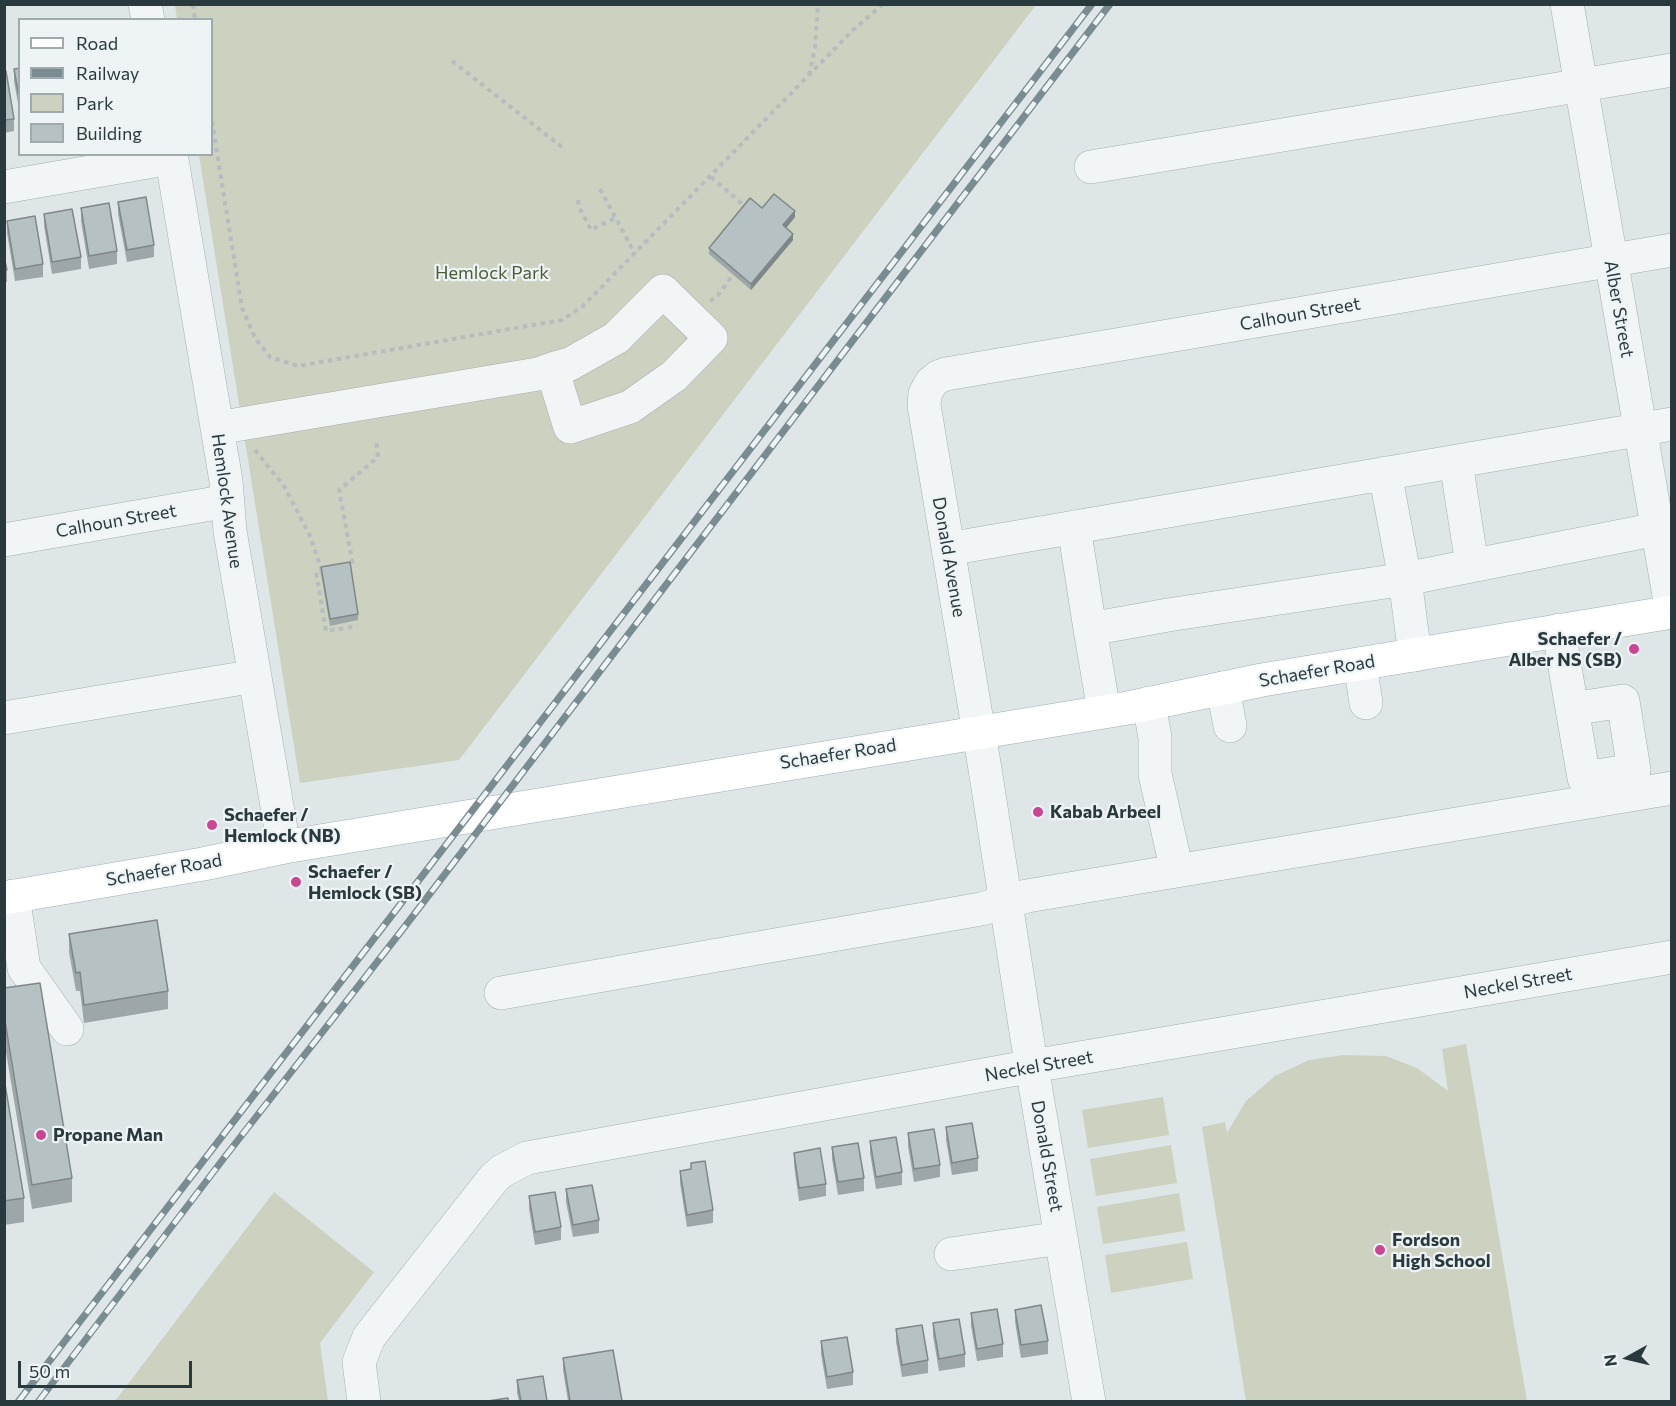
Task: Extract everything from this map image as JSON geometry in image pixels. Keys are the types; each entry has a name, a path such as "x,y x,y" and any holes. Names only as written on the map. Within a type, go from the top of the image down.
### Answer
{"main road":[{"name":"Schaefer Road","path":"9,897 203,864 284,847 1104,711 1360,664 1671,612"}],"street":[{"name":"Alber Street","path":"1567,4 1671,612"},
{"path":"1091,168 1671,70"},
{"path":"4,187 171,156"},
{"name":"Hemlock Avenue","path":"171,156 217,428 230,531 284,847"},
{"name":"Calhoun Street","path":"931,383 946,374 1671,250"},
{"path":"217,428 526,376 570,364 616,338 663,291 711,338 674,376 630,407 570,427 552,369"},
{"name":"Donald Avenue","path":"931,383 925,394 924,405 979,732"},
{"path":"948,549 1671,424"},
{"path":"1456,462 1472,565"},
{"path":"1385,474 1405,579 1415,655"},
{"name":"Calhoun Street","path":"4,540 228,501"},
{"path":"1074,527 1104,711"},
{"path":"1090,629 1405,579 1657,528"},
{"path":"1559,630 1572,709"},
{"path":"1360,664 1366,703"},
{"path":"4,718 255,676"},
{"path":"1223,688 1230,726"},
{"path":"1149,703 1155,738 1155,774 1177,871"},
{"name":"Donald Street","path":"979,732 1089,1401"},
{"path":"501,993 981,909 1027,897 1671,788"},
{"path":"9,897 24,968 67,1029"},
{"name":"Neckel Street","path":"364,1401 359,1362 369,1337 494,1178 502,1171 527,1158 1033,1066 1671,957"},
{"path":"951,1254 1061,1238"}],"path":[{"path":"809,75 818,4"},
{"path":"213,127 242,308 255,338 270,357 298,366 562,320 583,306 852,31 883,4"},
{"path":"452,61 562,147"},
{"path":"711,177 747,208"},
{"path":"600,189 635,254"},
{"path":"578,200 591,231 615,218"},
{"path":"703,307 718,295 733,275"},
{"path":"342,567 352,565 339,490 378,457 376,440"},
{"path":"254,449 284,486 310,536 322,571"},
{"path":"332,569 316,572 326,631 357,626"}],"green space":[{"name":"Hemlock Park","path":"175,5 1036,5 459,760 300,783 199,156 213,156 213,18 177,18"},
{"path":"1466,1044 1527,1401 1246,1401 1202,1127 1225,1122 1227,1133 1246,1101 1275,1076 1309,1060 1344,1055 1386,1056 1417,1068 1448,1091 1442,1049"},
{"path":"1163,1097 1169,1135 1088,1148 1082,1110"},
{"path":"1171,1145 1177,1183 1096,1196 1090,1159"},
{"path":"274,1192 374,1272 320,1343 328,1401 115,1401"},
{"path":"1179,1193 1185,1231 1103,1244 1097,1207"},
{"path":"1187,1242 1193,1279 1111,1293 1105,1255"}],"building":[{"path":"18,68 18,92 14,69"},
{"path":"4,71 6,71 14,119 4,120"},
{"path":"774,194 795,211 783,225 793,234 751,284 709,248 750,198 762,208"},
{"path":"146,197 154,245 127,250 118,202"},
{"path":"109,203 117,251 89,256 81,208"},
{"path":"72,209 81,257 52,262 44,214"},
{"path":"35,216 43,264 15,269 7,221"},
{"path":"350,562 358,614 330,619 321,567"},
{"path":"157,920 168,991 84,1005 80,972 76,973 69,934"},
{"path":"40,983 72,1178 32,1185 4,1015 4,988"},
{"path":"4,1078 24,1198 4,1201"},
{"path":"972,1123 978,1158 952,1163 946,1127"},
{"path":"934,1129 940,1165 914,1169 908,1133"},
{"path":"896,1137 902,1172 876,1177 870,1141"},
{"path":"858,1143 864,1178 838,1182 832,1147"},
{"path":"820,1148 826,1184 799,1188 794,1153"},
{"path":"705,1161 713,1210 687,1215 680,1171 691,1169 691,1163"},
{"path":"592,1185 599,1220 573,1225 566,1189"},
{"path":"555,1192 561,1227 535,1232 529,1196"},
{"path":"1041,1305 1048,1341 1021,1345 1015,1310"},
{"path":"997,1309 1003,1344 977,1349 971,1313"},
{"path":"959,1319 965,1354 939,1359 933,1323"},
{"path":"922,1325 928,1360 902,1365 896,1329"},
{"path":"847,1337 853,1372 827,1377 821,1341"},
{"path":"613,1350 622,1401 570,1401 563,1358"},
{"path":"543,1376 547,1401 521,1401 517,1380"},
{"path":"508,1398 508,1401 488,1401"}],"railway":[{"path":"18,1402 1092,4"},
{"path":"38,1402 1110,4"}],"place":[{"name":"Schaefer / Alber NS (SB)","path":"1634,649"},
{"name":"Kabab Arbeel","path":"1038,812"},
{"name":"Schaefer / Hemlock (NB)","path":"212,825"},
{"name":"Schaefer / Hemlock (SB)","path":"296,882"},
{"name":"Propane Man","path":"41,1135"},
{"name":"Fordson High School","path":"1380,1250"}]}
